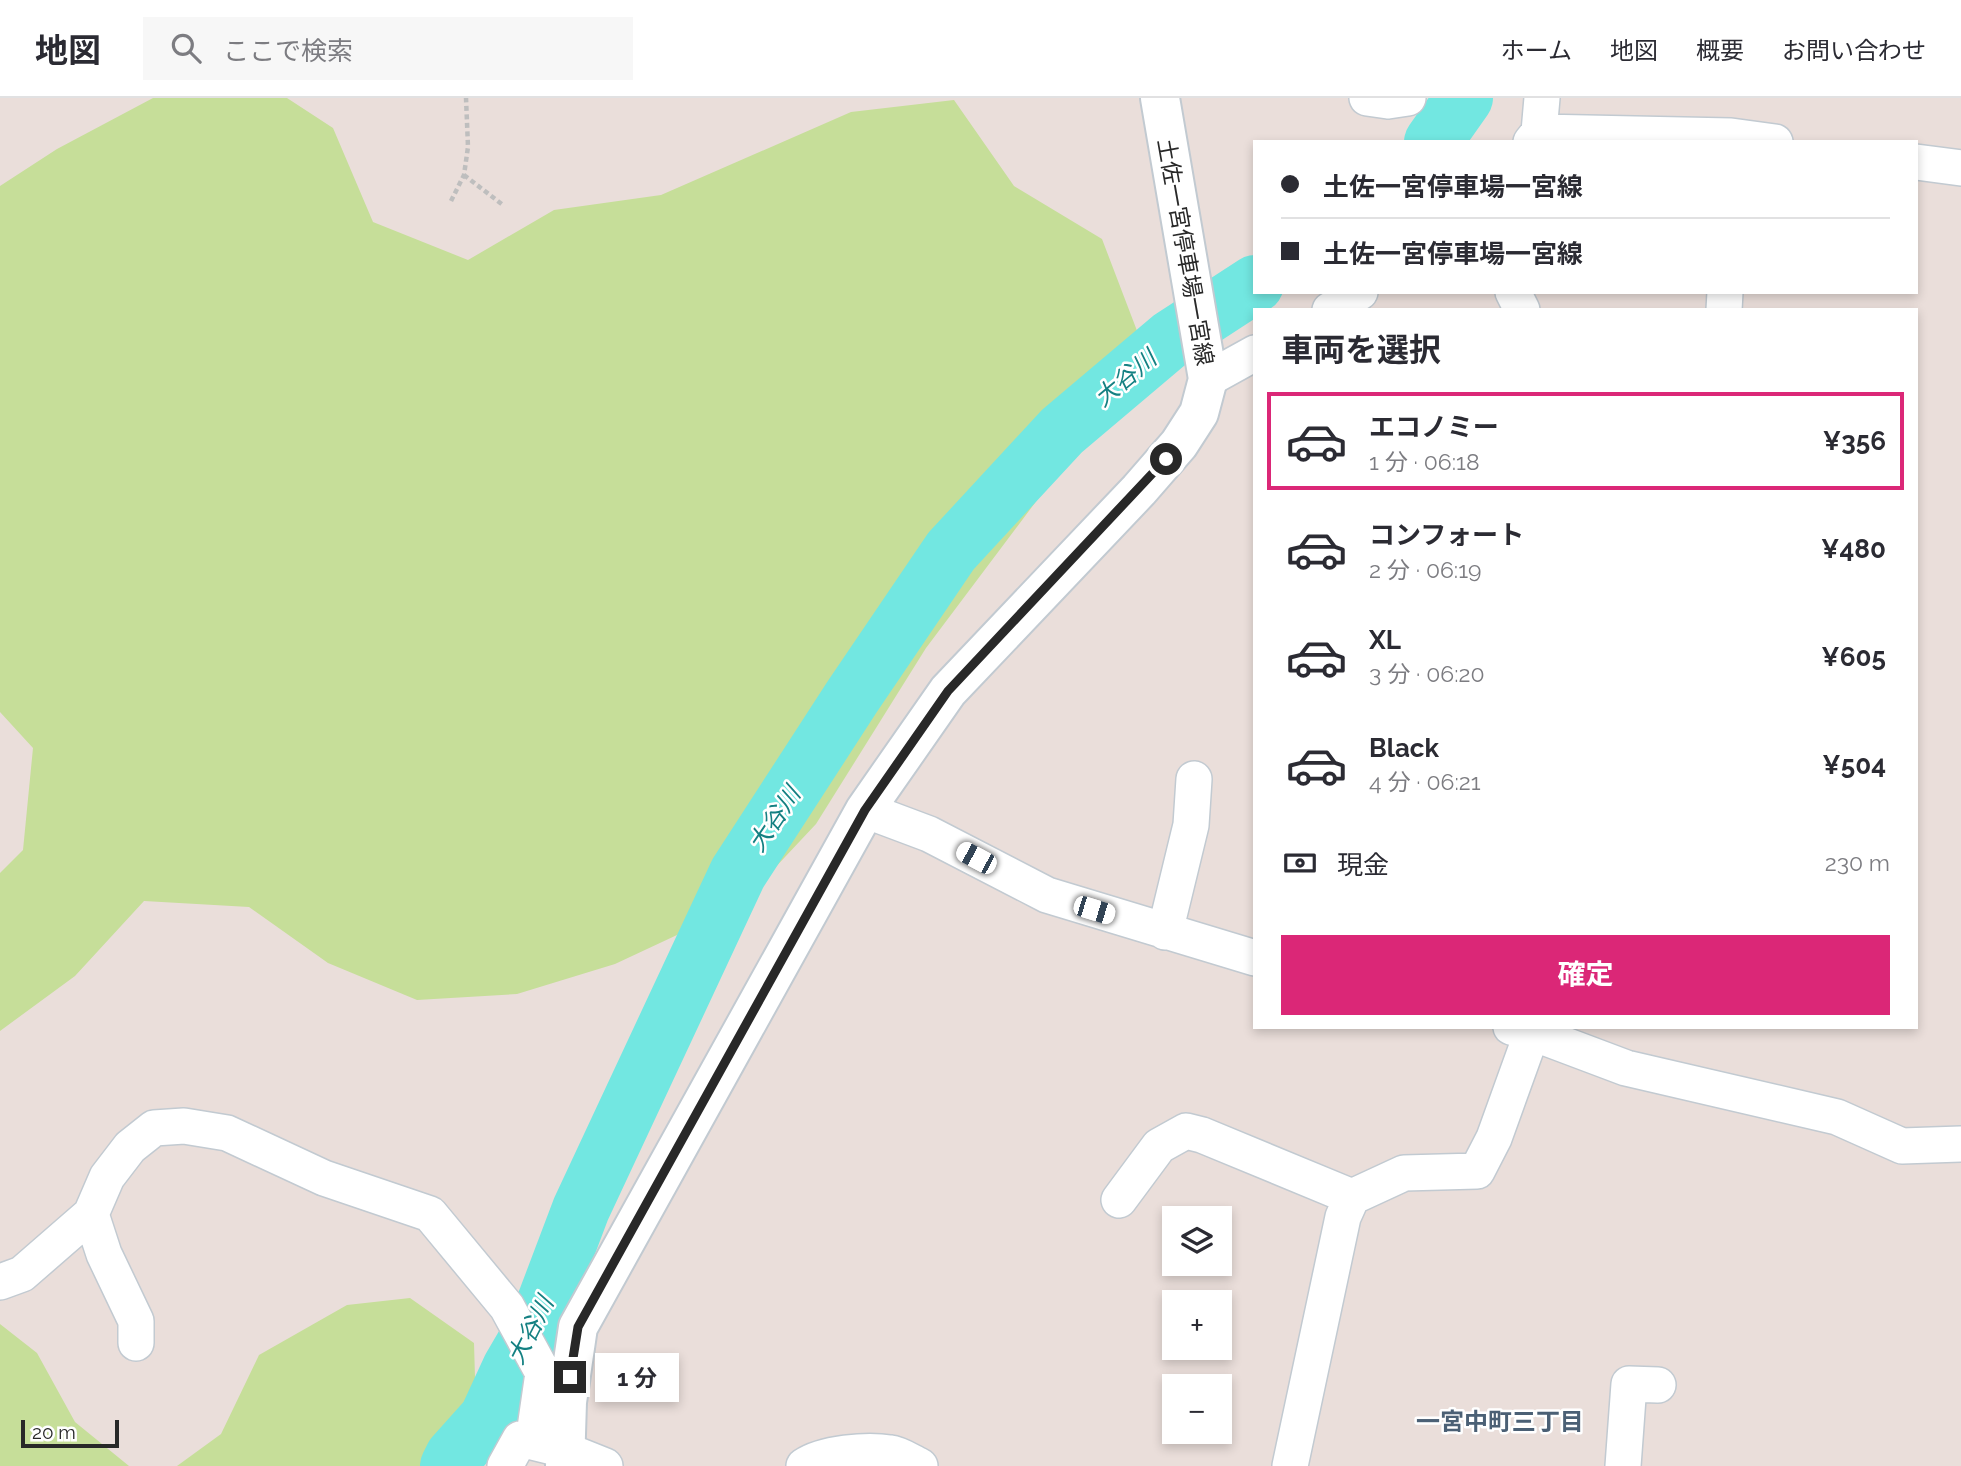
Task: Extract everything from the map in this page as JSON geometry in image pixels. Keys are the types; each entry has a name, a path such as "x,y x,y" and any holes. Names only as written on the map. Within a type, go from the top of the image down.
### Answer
{"main road":[{"name":"土佐一宮停車場一宮線","path":"554,1453 566,1402 578,1327 865,810 948,691 1139,490 1179,444 1199,413 1208,378 1160,98"}],"street":[{"path":"1367,98 1388,101 1408,98"},
{"path":"1537,124 1731,139"},
{"path":"1918,162 1961,168"},
{"path":"1333,308 1357,294"},
{"path":"1208,378 1253,354"},
{"path":"1165,932 1191,825 1194,779"},
{"path":"865,810 929,834 1046,895 1253,957"},
{"path":"1290,1466 1343,1217 1352,1197 1404,1172 1477,1171 1494,1138 1526,1029 1626,1068 1837,1117 1902,1146 1961,1144"},
{"path":"0,1282 22,1274 91,1214 107,1177 130,1147 154,1128 184,1126 227,1133 324,1178 430,1214 507,1307 542,1373 554,1453"},
{"path":"1119,1200 1159,1146 1186,1131 1202,1135 1352,1197"},
{"path":"91,1214 104,1254 136,1321 136,1343"},
{"path":"1623,1466 1629,1384 1658,1385"},
{"path":"505,1466 520,1439 554,1453 606,1466"},
{"path":"804,1466 814,1459 836,1454 891,1452 920,1466"}],"path":[{"path":"451,201 464,175 468,147 466,98"},
{"path":"464,175 503,205"}],"green space":[{"path":"153,98 287,98 333,128 373,222 468,260 554,210 661,195 851,112 954,100 1014,186 1102,239 1139,336 1092,427 926,648 816,824 739,906 615,964 517,994 417,1000 328,963 249,907 144,901 75,976 0,1031 0,873 23,850 33,748 0,712 0,186 57,149"},
{"path":"410,1298 474,1343 477,1446 468,1466 177,1466 221,1434 259,1355 347,1305"},
{"path":"0,1324 37,1353 75,1422 129,1466 0,1466"}],"waterway":[{"name":"大谷川","path":"1434,140 1464,98"},
{"name":"大谷川","path":"449,1466 454,1456 488,1418 511,1368 539,1320 581,1209 738,873 951,551 1062,431 1172,338 1253,285"}],"district":[{"name":"一宮中町三丁目","path":"1500,1421"}],"route":[{"path":"570,1377 578,1327 865,810 948,691 1166,459"}]}
